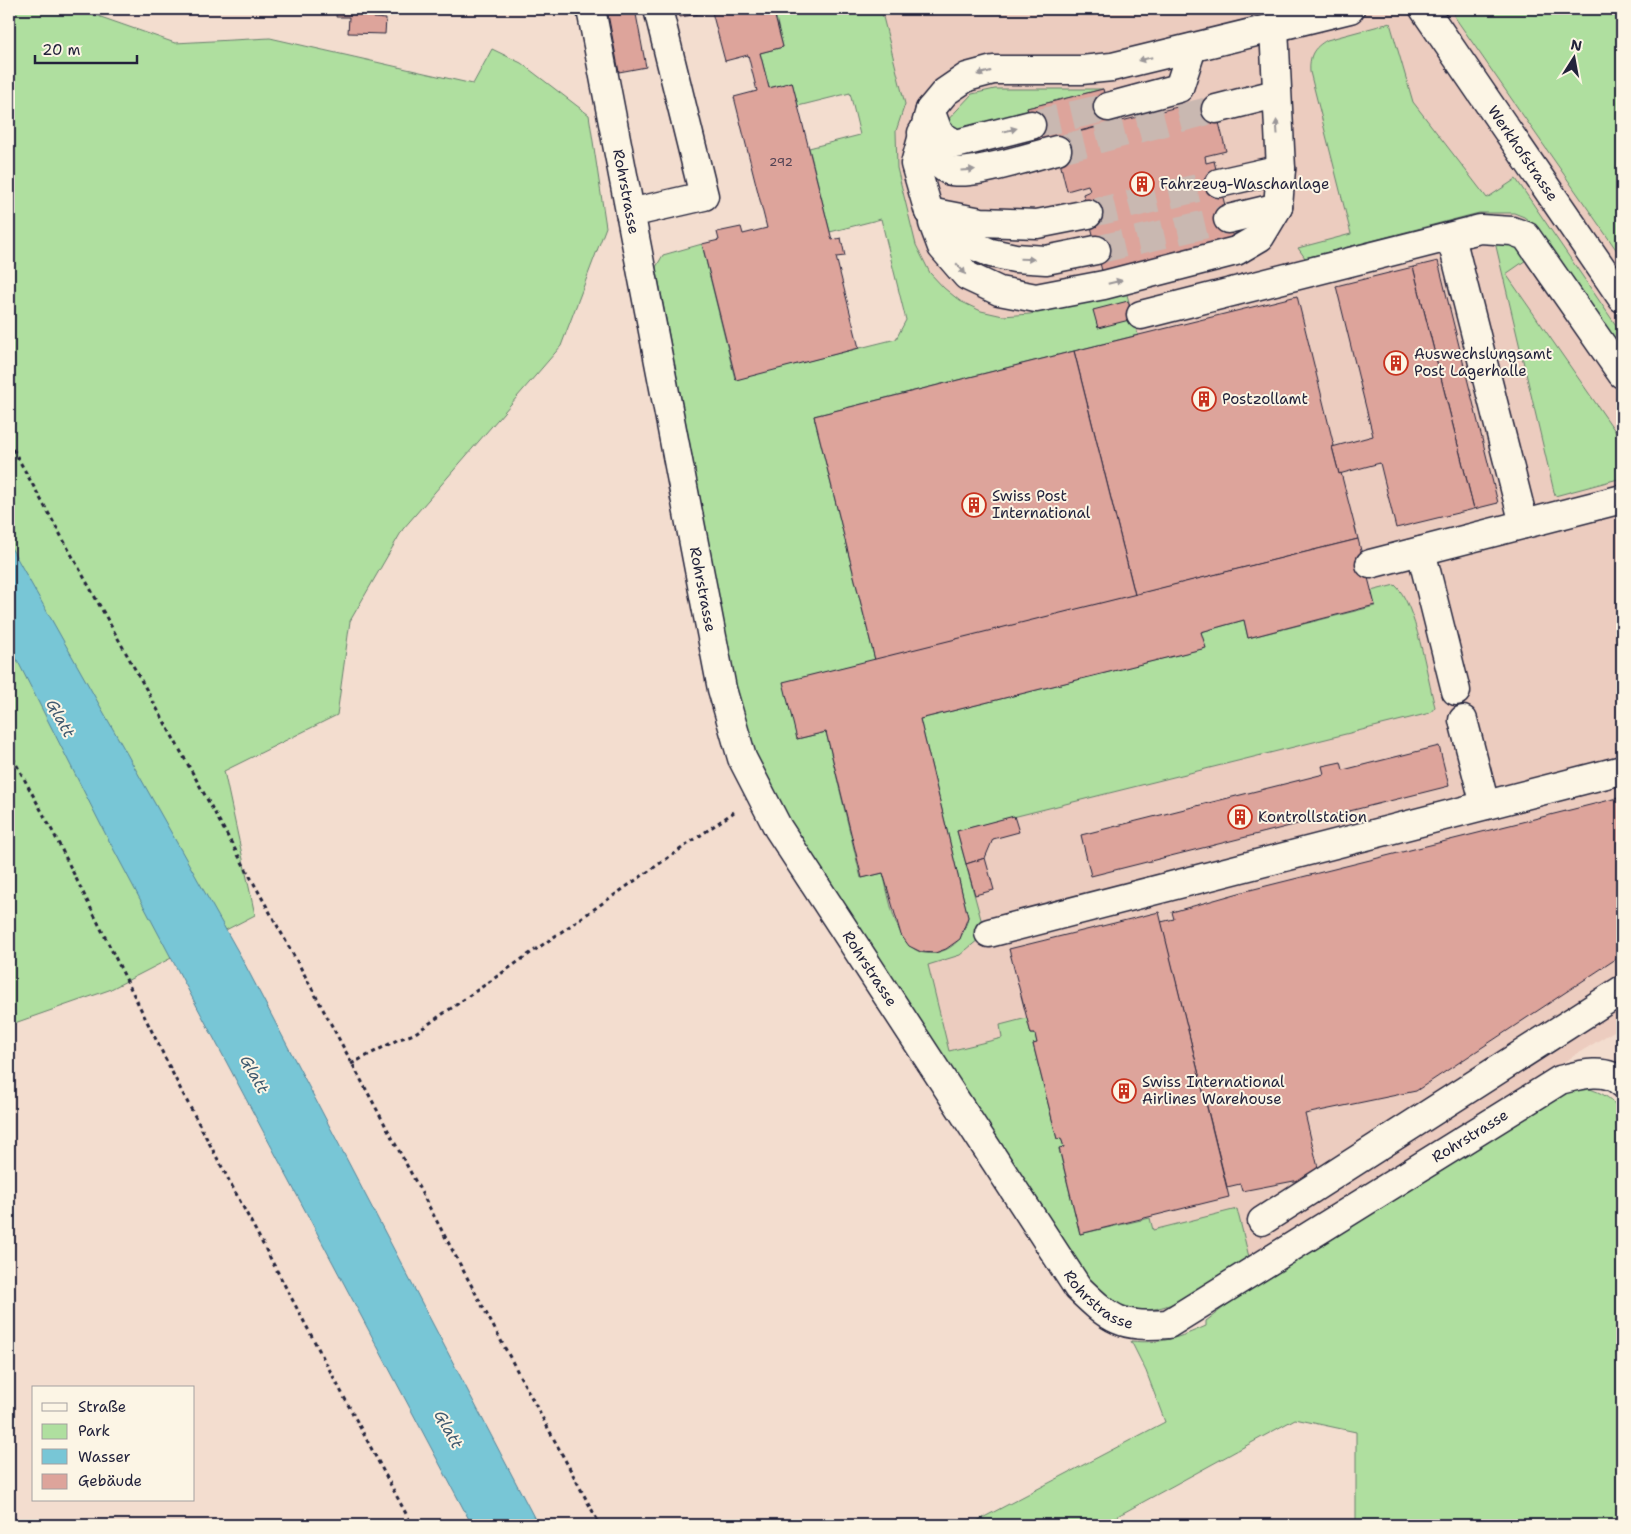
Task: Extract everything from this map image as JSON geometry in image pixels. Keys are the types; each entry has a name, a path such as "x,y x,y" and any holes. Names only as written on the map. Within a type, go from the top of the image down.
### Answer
{"lane":[{"name":"Rohrstrasse","path":"591,9 722,689 742,758 759,795 787,843 1078,1288 1105,1314 1138,1326 1168,1324 1560,1080 1588,1072 1618,1079 1622,1083"},
{"path":"630,213 704,196 658,9"},
{"path":"1274,28 1275,94 1280,169 1278,207 1260,237 1236,251 1104,285 1036,298 999,291 967,276 942,247 929,212 915,164 926,122 945,92 967,77 993,70 1081,70 1112,67 1350,9"},
{"name":"Werkhofstrasse","path":"1424,9 1622,298"},
{"path":"1108,106 1179,88 1192,48"},
{"path":"1216,109 1275,94"},
{"path":"926,122 939,134 956,144 1031,125"},
{"path":"926,122 935,158 948,170 969,172 1057,150"},
{"path":"1219,184 1280,169"},
{"path":"1228,219 1278,207"},
{"path":"929,212 981,222 1037,224 1088,214"},
{"path":"929,212 956,238 991,253 1015,258 1046,260 1096,250"},
{"path":"1141,316 1480,229 1512,231 1526,236 1622,374"},
{"path":"1451,237 1524,524"},
{"path":"1370,564 1622,499"},
{"path":"1421,551 1456,691"},
{"path":"1463,720 1485,806"},
{"path":"989,933 1622,770"},
{"path":"1262,1221 1622,990"}],"path":[{"path":"9,442 303,972 600,1525"},
{"path":"9,751 54,834 181,1090 412,1525"},
{"path":"351,1064 397,1040 414,1034 759,795"}],"shaded area":[{"path":"855,9 1622,9 1622,1043 1614,1031 1172,1305 1154,1311 1125,1309 785,816 684,418 941,353"}],"green space":[{"path":"9,9 78,9 175,43 270,38 473,84 492,49 521,63 589,115 606,227 561,346 403,529 350,621 337,715 224,771 255,915 109,990 9,1025"},
{"path":"774,9 881,9 905,104 896,131 897,168 916,245 930,273 944,288 960,301 981,311 1003,316 1030,314 1126,291 1138,335 814,416 875,660 797,739 826,732 861,878 883,873 894,916 899,930 907,942 917,950 929,953 945,950 961,937 968,917 920,719 1205,648 1201,632 1244,620 1248,638 1375,606 1371,591 1395,585 1409,607 1415,624 1435,707 1430,713 957,831 985,934 960,955 928,965 949,1051 1002,1038 1000,1025 1027,1018 1031,1034 1035,1034 1037,1043 1033,1044 1057,1139 1061,1138 1064,1147 1059,1149 1080,1234 1150,1218 1153,1230 1237,1209 1249,1257 1203,1288 1170,1305 1153,1309 1135,1310 1115,1305 1094,1288 785,816 755,756 741,713 656,267 663,255 702,244 735,379 896,339 906,320 881,219 830,232 809,148 860,135 850,93 798,106 792,82 769,88 760,53 783,47"},
{"path":"1455,9 1622,9 1622,258 1454,16"},
{"path":"1390,23 1413,102 1487,198 1516,179 1622,334 1622,355 1533,224 1524,217 1514,213 1479,213 1305,258 1298,248 1351,234 1310,72 1311,57 1315,49 1327,40"},
{"path":"995,89 1103,89 1027,108 1028,111 947,132 943,125 972,94"},
{"path":"1495,242 1514,244 1529,258 1506,274 1622,441 1622,478 1555,496"},
{"path":"1586,1088 1598,1092 1612,1101 1622,1116 1622,1525 1356,1525 1356,1432 1295,1419 1101,1525 969,1525 1165,1422 1146,1371 1131,1341 1161,1341 1187,1334 1206,1326 1206,1321 1276,1267 1559,1092"}],"water":[{"name":"Glatt","path":"9,544 240,955 538,1525 472,1525 106,835 9,644"}],"building":[{"path":"337,9 374,9 374,18 386,19 385,34 348,33 349,17 336,17"},
{"path":"607,9 635,9 646,67 619,72"},
{"path":"678,9 773,9 783,47 760,53 769,88 792,82 832,240 841,238 845,256 836,257 859,348 736,380 702,244 719,240 717,232 741,227 743,234 767,228 734,97 757,91 748,55 725,61 712,12 680,17"},
{"path":"1103,89 1112,123 1035,142 1027,108"},
{"name":"Fahrzeug-Waschanlage","path":"1213,98 1226,151 1205,156 1206,163 1214,161 1233,238 1102,271 1083,194 1090,191 1088,185 1067,191 1054,138"},
{"path":"1438,261 1498,503 1474,509 1413,267"},
{"name":"Auswechslungsamt Post Lagerhalle","path":"1413,267 1474,509 1396,528 1380,463 1339,474 1332,447 1373,436 1336,286"},
{"name":"Postzollamt","path":"1297,296 1334,446 1332,447 1339,474 1341,473 1358,539 1135,595 1074,351"},
{"path":"1128,301 1133,319 1098,328 1093,310"},
{"name":"Swiss Post International","path":"1074,351 1135,595 875,660 814,416"},
{"path":"1358,539 1375,605 1248,638 1244,620 1201,632 1206,648 920,719 968,917 960,939 946,949 935,953 921,952 909,946 901,935 883,873 862,878 826,732 797,739 783,682"},
{"name":"Kontrollstation","path":"1439,746 1449,786 1091,876 1081,835 1324,774 1322,766 1341,762 1343,770"},
{"path":"1622,797 1622,955 1416,1091 1305,1114 1320,1176 1242,1191 1240,1184 1227,1187 1161,922 1174,919 1172,912 1246,891"},
{"path":"1014,816 1019,832 993,839 985,858 966,864 957,831"},
{"path":"985,858 994,890 975,895 966,864"},
{"name":"Swiss International Airlines Warehouse","path":"1159,912 1229,1197 1080,1234 1059,1148 1064,1147 1061,1138 1057,1139 1033,1044 1037,1043 1035,1034 1031,1034 1009,949"}],"tunnel":[{"path":"1031,125 1108,107"},
{"path":"1057,150 1216,109"},
{"path":"1088,214 1219,183"},
{"path":"1096,250 1228,219"}],"place":[{"name":"Fahrzeug-Waschanlage","path":"1142,184"},
{"name":"Auswechslungsamt Post Lagerhalle","path":"1396,363"},
{"name":"Postzollamt","path":"1204,399"},
{"name":"Swiss Post International","path":"974,505"},
{"name":"Kontrollstation","path":"1240,817"},
{"name":"Swiss International Airlines Warehouse","path":"1124,1091"}]}
